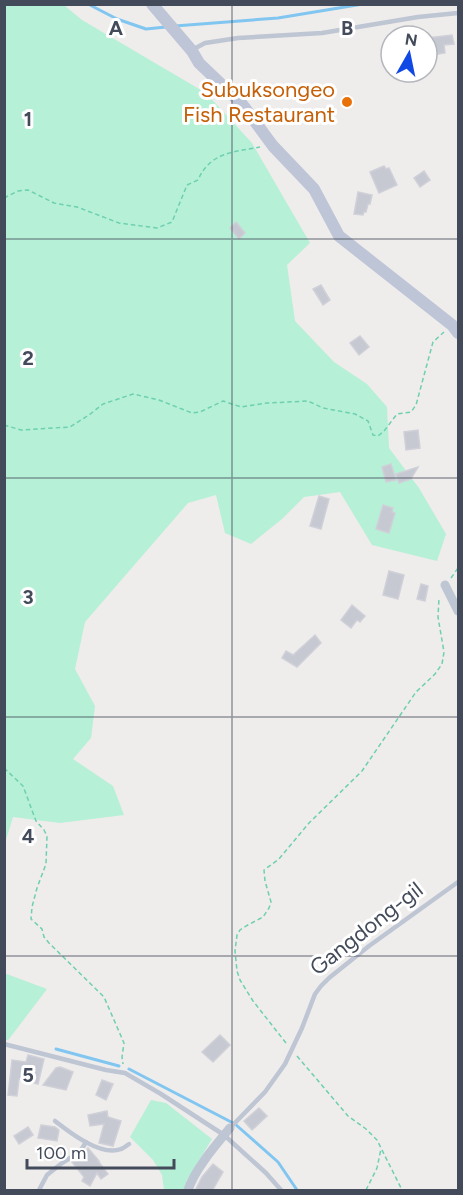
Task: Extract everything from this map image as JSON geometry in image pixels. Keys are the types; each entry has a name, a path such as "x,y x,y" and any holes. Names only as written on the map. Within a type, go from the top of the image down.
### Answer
{"street":[{"path":"152,4 192,51 199,63 242,104 273,146 314,189 339,236 455,330"},
{"path":"445,585 459,610"},
{"name":"Gangdong-gil","path":"188,1191 191,1181 227,1132"}],"lane":[{"path":"192,51 206,43 238,38 321,33 418,17 459,13"},
{"name":"Gangdong-gil","path":"227,1132 265,1092 285,1064 315,994 329,978 459,882"},
{"path":"4,1044 125,1073 227,1132 281,1191"},
{"path":"55,1121 98,1149 120,1150 129,1144"},
{"path":"39,1191 47,1175 80,1152 86,1142"}],"path":[{"path":"4,198 28,189 54,203 77,207 119,223 157,228 172,222 187,185 198,180 203,168 228,152 273,146"},
{"path":"4,425 21,430 70,427 89,416 103,404 133,394 159,400 192,413 200,412 223,401 242,406 308,401 323,408 356,414 368,421 373,435 378,436 398,414 411,412 416,405 433,342 455,330"},
{"path":"402,1191 377,1140 332,1099 253,1001 240,980 235,951 237,935 246,926 263,917 269,908 271,902 264,870 279,859 309,823 362,771 413,697 442,664 444,651 438,609 440,597 445,585 459,568"},
{"path":"4,768 22,786 36,821 47,836 46,864 37,888 31,919 42,929 49,943 104,997 124,1043 122,1057 125,1073"},
{"path":"366,1191 377,1168 381,1148"}],"green space":[{"path":"5,5 64,5 82,20 206,93 252,143 310,243 287,265 295,321 334,362 367,384 387,407 389,448 419,488 446,534 437,561 372,545 340,492 304,497 282,519 251,544 225,533 216,495 188,503 85,622 75,669 95,706 91,738 73,759 113,786 124,815 60,823 13,817 5,843"},
{"path":"4,973 47,989 9,1039 5,1041"},
{"path":"151,1100 166,1103 212,1139 187,1180 184,1190 164,1190 162,1175 153,1160 130,1137"}],"building":[{"path":"452,35 454,44 444,45 445,53 439,54 439,37"},
{"path":"384,166 386,169 389,168 397,185 379,193 370,172"},
{"path":"424,171 430,180 420,187 414,178"},
{"path":"358,192 372,195 370,204 363,215 354,214"},
{"path":"236,222 245,233 239,239 230,228"},
{"path":"321,285 330,300 323,305 313,289"},
{"path":"360,336 369,347 359,355 350,343"},
{"path":"418,430 420,448 406,450 404,432"},
{"path":"391,464 396,480 386,482 382,467"},
{"path":"418,467 411,479 399,483 396,474"},
{"path":"319,496 329,499 321,529 310,526"},
{"path":"383,505 393,508 392,512 395,513 389,533 376,529"},
{"path":"389,571 404,575 398,599 383,595"},
{"path":"421,584 428,586 425,601 417,599"},
{"path":"352,605 365,616 360,622 357,620 351,628 341,620"},
{"path":"315,635 321,643 297,667 282,658 286,651 293,655"},
{"path":"220,1035 230,1045 213,1062 202,1052"},
{"path":"28,1055 44,1059 38,1084 19,1079 17,1096 8,1095 12,1060 26,1062"},
{"path":"60,1067 73,1072 66,1090 43,1085 56,1068"},
{"path":"102,1080 113,1084 106,1100 96,1095"},
{"path":"259,1108 267,1116 252,1130 244,1121"},
{"path":"107,1111 108,1117 121,1121 113,1146 99,1143 104,1124 90,1126 88,1115"},
{"path":"41,1125 55,1127 59,1130 57,1141 38,1138"},
{"path":"28,1127 33,1135 19,1144 14,1136"},
{"path":"88,1148 108,1174 101,1179 97,1173 90,1186 82,1181 84,1177 72,1162 83,1156"},
{"path":"213,1164 223,1172 212,1191 195,1191 202,1177"}],"waterway":[{"path":"88,4 117,19 146,29 166,27"},
{"path":"175,26 278,18 363,4"},
{"path":"56,1049 119,1066"},
{"path":"129,1069 235,1124 278,1162 297,1190"}],"place":[{"name":"Subuksongeo Fish Restaurant","path":"347,102"}]}
